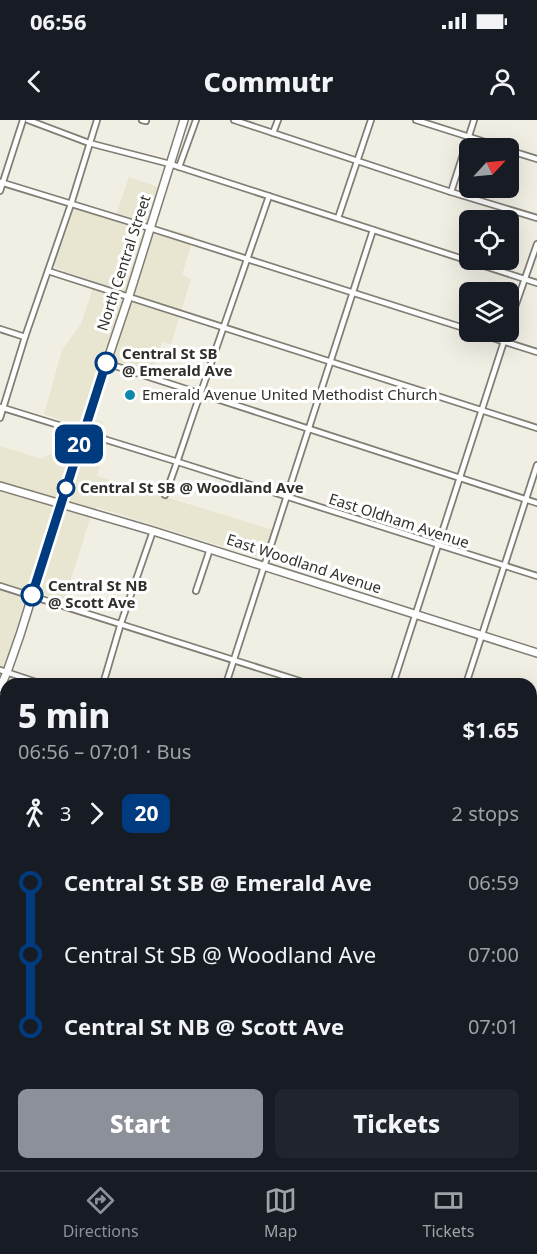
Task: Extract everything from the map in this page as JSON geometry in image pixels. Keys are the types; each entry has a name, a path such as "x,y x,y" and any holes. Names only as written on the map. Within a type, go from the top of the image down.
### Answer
{"main road":[{"name":"North Central Street","path":"4,671 62,504 184,120"},
{"name":"East Woodland Avenue","path":"0,486 153,531 537,653"}],"street":[{"path":"0,191 1,182 23,120"},
{"path":"28,120 89,143 179,166 537,283"},
{"path":"0,418 97,120"},
{"path":"179,166 196,120"},
{"path":"234,120 537,218"},
{"path":"273,133 278,120"},
{"path":"338,218 371,120"},
{"path":"416,120 471,138"},
{"path":"451,192 474,120"},
{"path":"519,153 537,159"},
{"path":"1,182 459,327"},
{"path":"165,495 269,196"},
{"path":"228,678 374,230"},
{"path":"519,294 537,244"},
{"path":"48,271 537,428"},
{"path":"0,330 25,337"},
{"path":"395,678 503,342"},
{"path":"506,342 537,352"},
{"path":"106,363 537,503"},
{"name":"East Oldham Avenue","path":"2,407 537,576"},
{"path":"468,678 537,465"},
{"path":"105,678 153,531"},
{"path":"196,591 210,549"},
{"path":"0,586 290,678"},
{"path":"4,671 24,678"}],"shaded area":[{"path":"129,177 158,187 147,223 194,236 182,275 191,279 171,344 162,342 151,373 103,359 85,416 103,422 100,432 109,435 97,476 280,532 270,561 96,507 90,519 64,601 28,588 12,644 0,674 0,446 42,459 59,449 68,423 44,414 62,350 81,324 95,282 54,266 74,209 114,220"}],"bus line":[{"name":"20","path":"32,595 106,363"}],"place":[{"name":"Central St SB @ Emerald Ave","path":"106,363"},
{"name":"Emerald Avenue United Methodist Church","path":"130,395"},
{"name":"Central St SB @ Woodland Ave","path":"66,488"},
{"name":"Central St NB @ Scott Ave","path":"32,595"}]}
